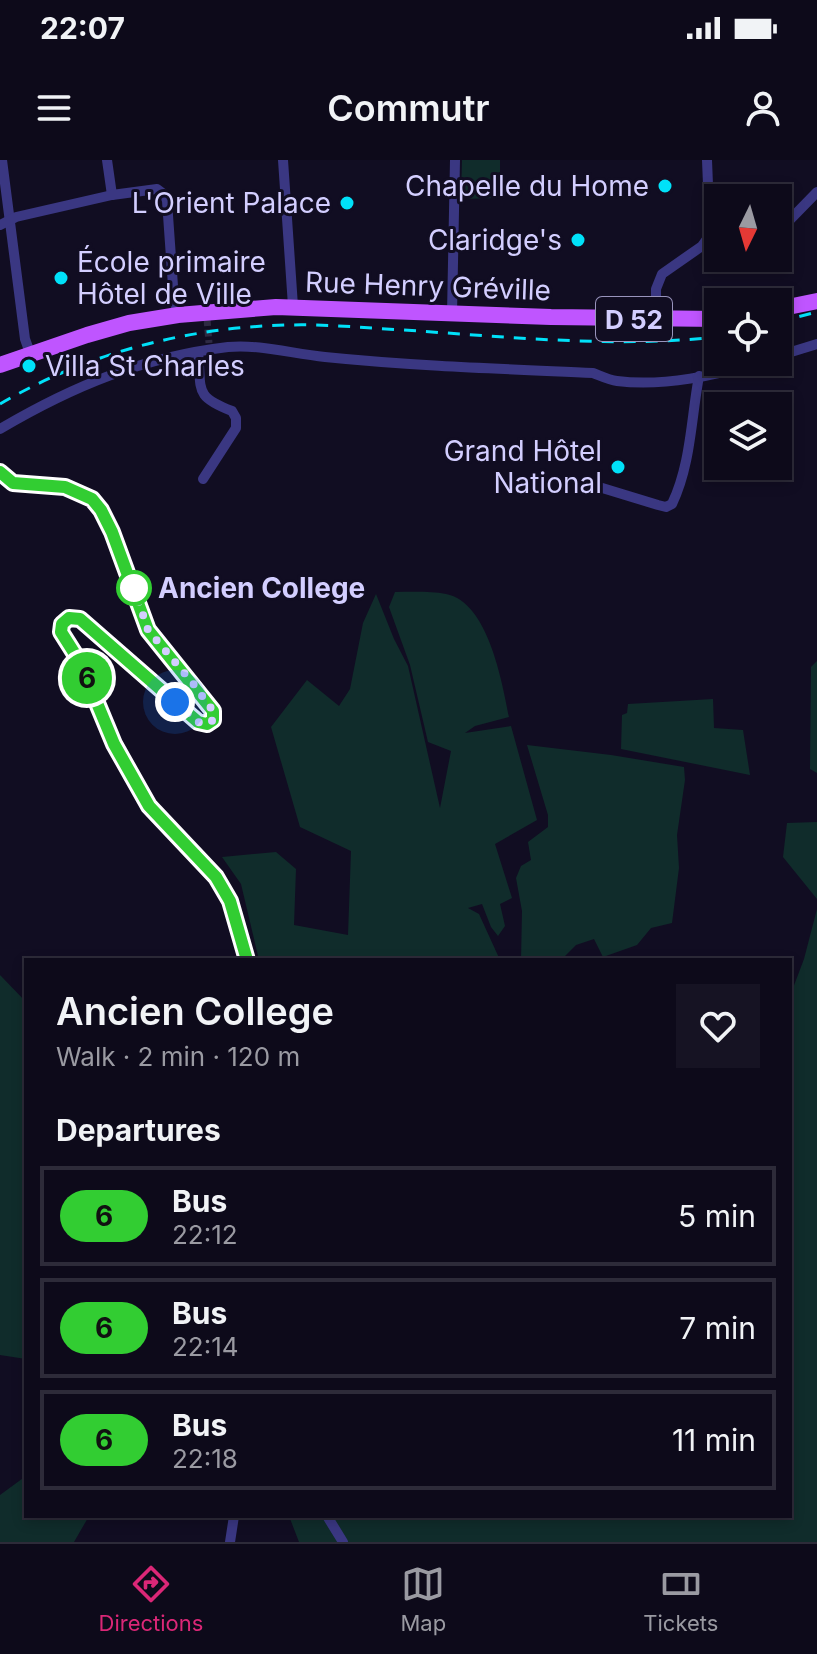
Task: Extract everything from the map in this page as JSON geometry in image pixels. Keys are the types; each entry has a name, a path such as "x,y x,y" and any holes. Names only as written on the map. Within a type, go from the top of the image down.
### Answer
{"main road":[{"path":"792,306 817,301"},
{"name":"Rue Henry Gréville","path":"0,365 129,323 178,315 293,306 452,314 704,319"}],"street":[{"path":"2,160 5,223 30,353"},
{"path":"107,160 112,195"},
{"path":"283,160 293,306"},
{"path":"452,314 455,160"},
{"path":"656,320 656,289 662,274 702,246 710,235 707,160"},
{"path":"5,223 16,217 112,195 157,189 165,195 178,315"},
{"path":"792,218 817,192"},
{"path":"792,352 817,344"},
{"path":"0,429 87,383 147,361 249,347 325,357 593,373 614,381 667,380 704,375"},
{"path":"198,352 202,394 209,402 232,411 236,418 236,428 203,479"},
{"path":"599,487 666,507 672,504 682,483 699,376"},
{"path":"0,472 13,483 65,487 92,499 112,532 148,630 213,711 213,720 207,724 198,722 80,619 69,618 62,624 61,632 80,662 114,744 149,806 216,877 230,901 245,958"},
{"path":"230,1542 234,1518"},
{"path":"328,1518 343,1542"}],"green space":[{"path":"462,160 500,160 500,198 461,199"},
{"path":"395,592 440,593 460,600 483,627 497,664 509,717 475,726 465,733 511,726 537,820 495,844 512,898 500,904 505,926 498,936 482,904 468,908 479,914 499,958 259,958 241,884 222,857 276,852 296,869 294,925 348,935 351,851 300,827 271,727 307,680 339,706 350,689 363,623 376,594 408,666 440,808 451,751 428,742 410,665 389,607"},
{"path":"817,661 817,773 810,769 811,667"},
{"path":"713,699 714,728 743,730 750,775 621,749 622,715 627,713 628,704"},
{"path":"527,745 684,767 677,835 679,868 672,923 651,928 637,945 603,957 594,939 576,945 563,958 521,958 522,911 516,878 521,866 531,860 528,842 548,827 548,815"},
{"path":"817,822 817,899 783,857 787,823"},
{"path":"817,909 817,1542 299,1542 290,1518 792,1518 792,991"},
{"path":"0,975 24,1000 24,1359 0,1355"},
{"path":"24,1477 24,1518 88,1518 74,1542 0,1542 0,1495"}],"tunnel":[{"path":"207,319 209,343"}],"railway":[{"path":"792,318 817,312"},
{"path":"0,404 68,370 103,357 176,337 251,327 332,326 640,342 704,338"}],"bus line":[{"name":"6","path":"0,472 13,483 65,487 92,499 112,532 148,630 213,711 213,720 207,724 198,722 80,619 69,618 62,624 61,632 80,662 114,744 149,806 216,877 230,901 247,958"}],"place":[{"name":"Chapelle du Home","path":"665,186"},
{"name":"L'Orient Palace","path":"347,203"},
{"name":"Claridge's","path":"578,240"},
{"name":"École primaire Hôtel de Ville","path":"61,278"},
{"name":"Villa St Charles","path":"29,366"},
{"name":"Grand Hôtel National","path":"618,467"},
{"name":"Ancien College","path":"134,588"}],"route":[{"path":"134,588 148,630 213,711 213,720 207,724 198,722 175,702"}]}
